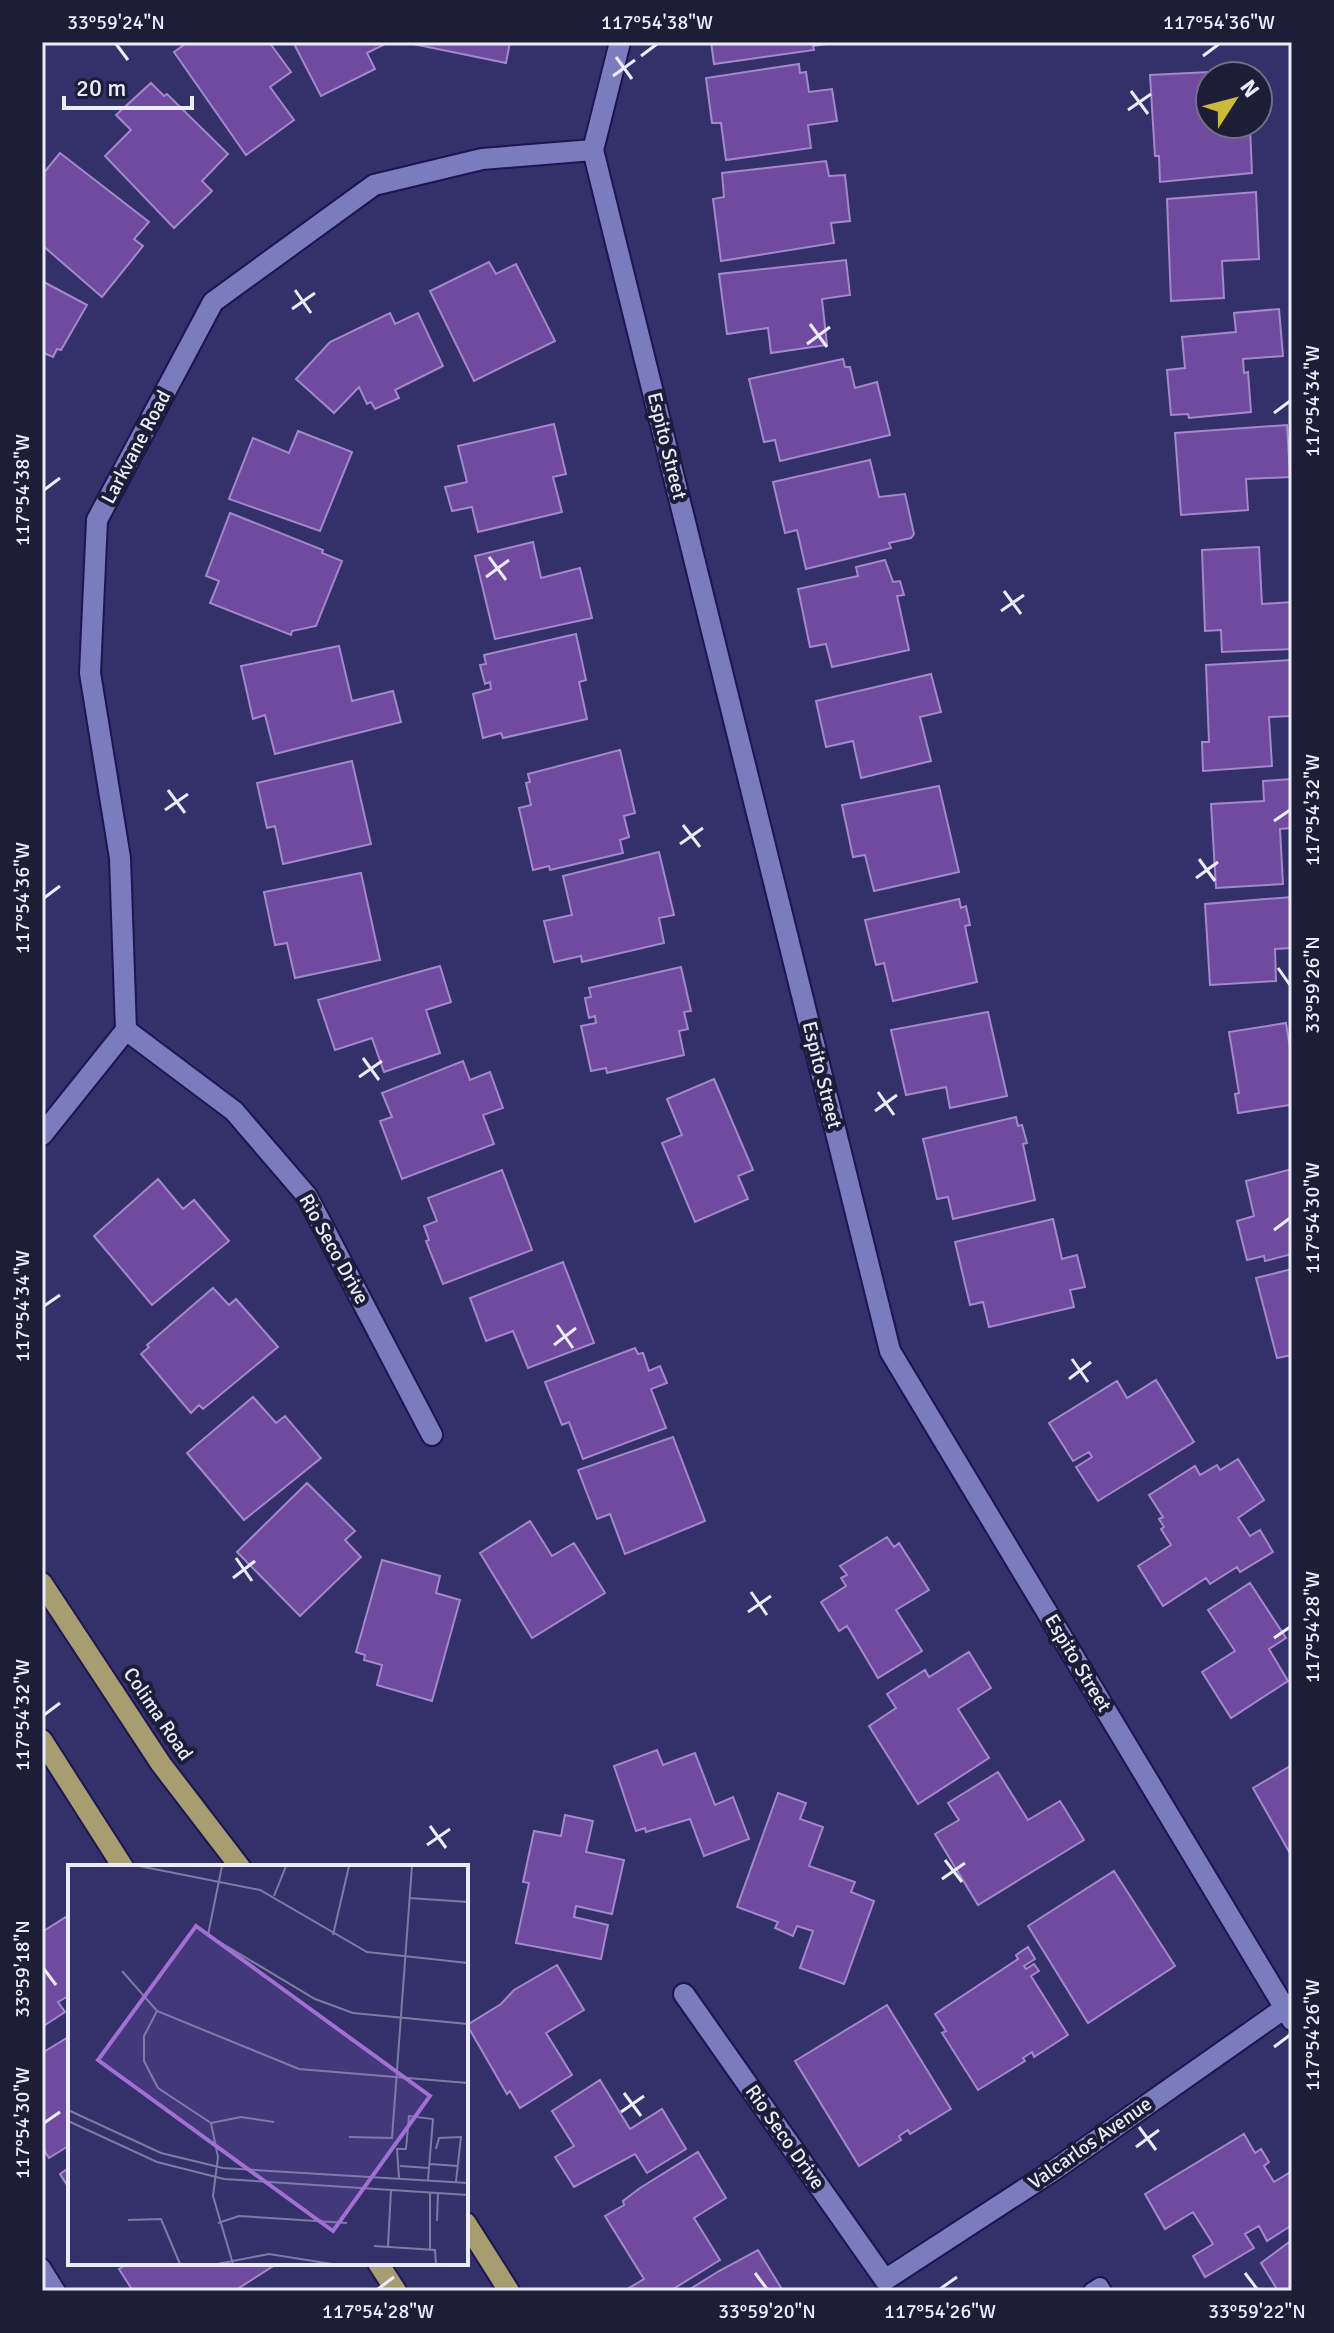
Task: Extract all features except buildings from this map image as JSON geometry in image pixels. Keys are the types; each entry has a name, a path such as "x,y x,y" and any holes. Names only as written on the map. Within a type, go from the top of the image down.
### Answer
{"main road":[{"name":"Colima Road","path":"42,1583 161,1764 238,1865"},
{"path":"42,1740 122,1865"},
{"path":"468,2226 509,2291"},
{"path":"379,2265 396,2291"}],"street":[{"name":"Espito Street","path":"620,42 593,150 890,1351 1289,2010"},
{"name":"Larkvane Road","path":"126,1030 120,858 90,673 97,520 140,438 213,302 374,185 482,159 593,150"},
{"path":"42,1135 126,1030"},
{"name":"Rio Seco Drive","path":"126,1030 234,1111 307,1196 432,1435"},
{"name":"Rio Seco Drive","path":"684,1994 885,2280"},
{"name":"Valcarlos Avenue","path":"885,2280 1057,2168 1289,2010"}],"lane":[{"path":"42,2267 57,2291"},
{"path":"1092,2291 1100,2286 1103,2291"}]}
